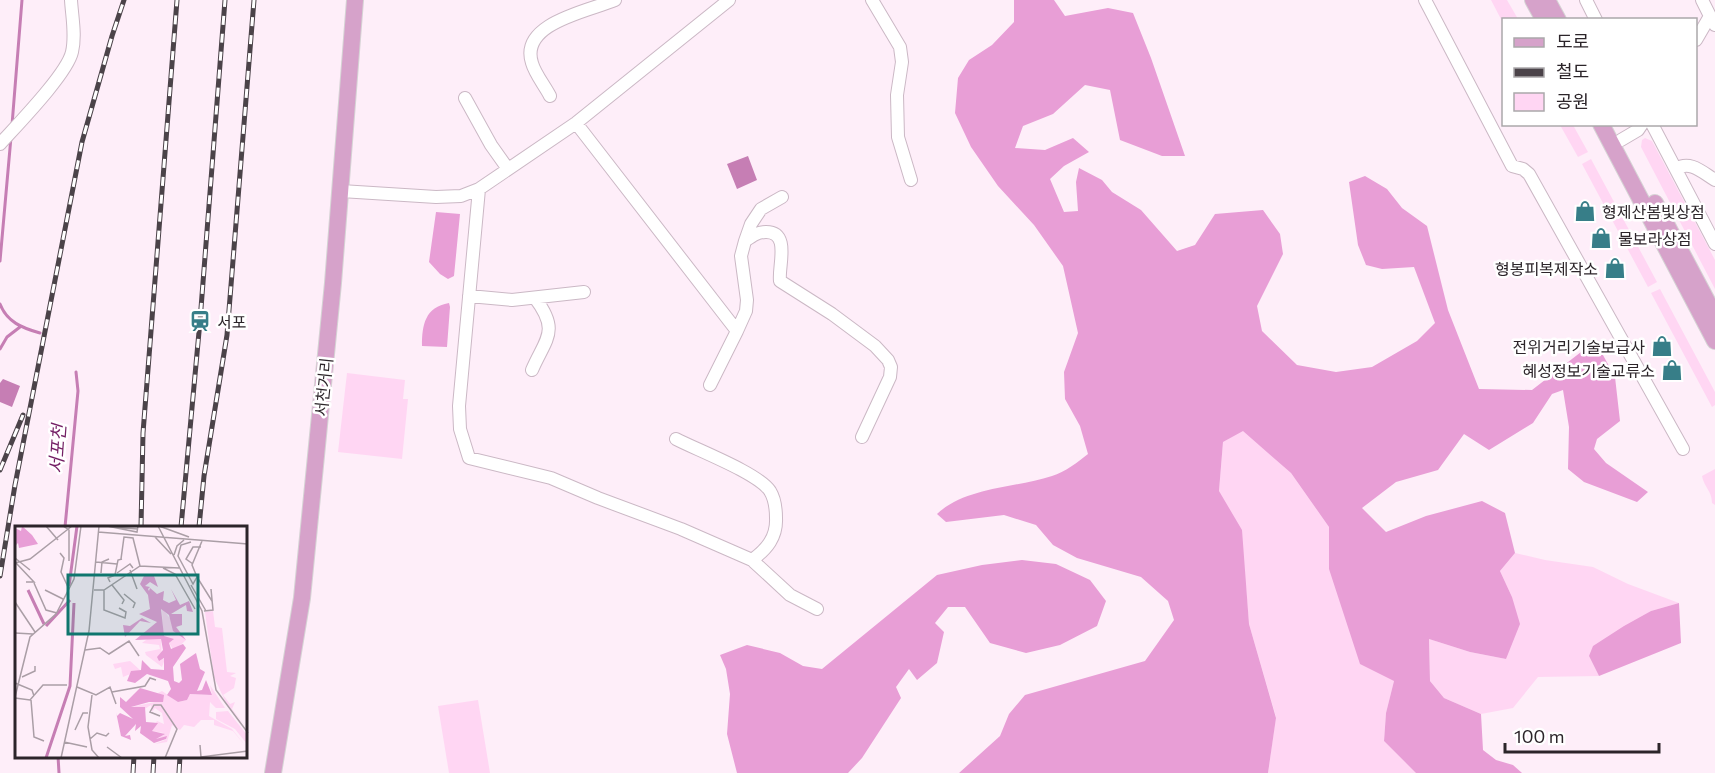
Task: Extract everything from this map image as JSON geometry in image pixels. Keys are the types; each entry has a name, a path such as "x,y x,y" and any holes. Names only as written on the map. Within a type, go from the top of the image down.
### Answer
{"main road":[{"name":"서천거리","path":"273,773 302,598 341,191 355,0"},
{"path":"1533,0 1543,18"},
{"path":"1547,0 1557,18"},
{"path":"1602,126 1715,341"},
{"path":"1617,132 1715,316"}],"street":[{"path":"1,144 64,69 72,54 74,39 70,0"},
{"path":"550,96 531,63 532,42 537,35 556,22 615,0"},
{"path":"341,191 436,197 461,196 479,189 576,123 729,0"},
{"path":"872,0 900,47 902,62 897,95 898,137 911,180"},
{"path":"1425,0 1512,166 1523,169 1529,174 1683,449"},
{"path":"1586,0 1595,18"},
{"path":"1697,38 1713,21 1702,0"},
{"path":"465,98 491,145 508,169"},
{"path":"576,123 736,331"},
{"path":"1617,132 1638,130 1641,126"},
{"path":"1653,126 1715,244"},
{"path":"1676,169 1682,165 1690,165 1715,180"},
{"path":"479,189 459,406 460,429 469,459 551,478 681,529 752,560 790,595 817,609"},
{"path":"710,385 746,311 747,300 741,256 751,224 761,209 782,197"},
{"path":"745,241 754,234 762,232 771,232 777,236 782,244 780,281 832,314 875,346 888,360 891,367 890,377 862,437"},
{"path":"469,296 512,300 584,292"},
{"path":"532,370 549,336 549,324 545,311 535,298"},
{"path":"676,439 756,478 770,490 776,504 774,538 762,553 752,560"}],"green space":[{"path":"1491,0 1507,0 1517,18 1502,18 1502,21"},
{"path":"1561,126 1574,126 1588,152 1578,157"},
{"path":"1645,138 1652,141 1715,260 1715,289 1641,147 1642,140"},
{"path":"1591,159 1657,282 1648,287 1582,164"},
{"path":"1660,289 1715,392 1715,405 1712,407 1651,293"},
{"path":"347,373 405,380 403,399 408,399 402,459 338,452"},
{"path":"1243,430 1291,473 1329,527 1329,569 1394,681 1386,713 1384,741 1416,773 1268,773 1276,717 1249,624 1246,587 1219,491 1223,442"},
{"path":"1715,469 1715,505 1712,503 1711,495 1702,476"},
{"path":"1515,553 1593,567 1628,584 1679,603 1651,611 1589,656 1599,676 1538,677 1513,708 1481,714 1444,698 1430,681 1429,639 1470,652 1506,659 1512,597 1500,571"},
{"path":"478,700 490,773 449,773 438,706"}],"shaded area":[{"path":"1014,0 1054,0 1065,16 1108,8 1133,13 1185,156 1162,156 1120,140 1110,90 1085,85 1053,114 1023,126 1015,148 1045,150 1073,138 1089,152 1064,166 1050,179 1064,212 1078,211 1076,182 1079,168 1102,180 1112,192 1141,210 1177,251 1195,245 1215,214 1263,210 1280,234 1283,254 1257,306 1262,331 1297,365 1336,372 1372,367 1417,341 1435,323 1414,267 1382,269 1366,265 1358,245 1349,182 1365,176 1387,189 1402,208 1427,226 1448,310 1479,389 1532,390 1581,352 1598,346 1615,377 1620,421 1597,439 1594,449 1606,463 1648,492 1637,502 1584,482 1568,469 1569,427 1563,390 1552,394 1533,423 1489,450 1464,434 1438,470 1396,482 1362,508 1386,532 1426,516 1482,501 1505,513 1515,553 1500,571 1512,597 1520,624 1506,659 1470,652 1429,639 1430,681 1444,698 1481,714 1483,750 1496,760 1513,765 1522,773 1416,773 1384,741 1386,713 1394,681 1360,664 1329,569 1329,527 1291,473 1243,431 1223,442 1219,491 1242,530 1249,624 1276,718 1268,773 959,773 1000,736 1009,714 1025,695 1145,661 1174,620 1168,601 1141,577 1077,558 1053,545 1036,525 1004,515 946,522 937,514 962,498 976,493 1057,474 1088,454 1080,426 1065,399 1064,372 1078,333 1063,266 1034,225 998,186 971,147 955,113 958,78 969,60 992,45 1014,22"},
{"path":"748,156 757,180 737,189 727,164"},
{"path":"436,212 460,214 454,276 448,279 429,262"},
{"path":"449,303 447,347 422,346 426,318 435,308"},
{"path":"3,379 20,386 12,407 0,402 0,383"},
{"path":"1022,560 1056,564 1090,580 1106,601 1097,626 1060,645 1026,653 990,643 965,607 948,607 935,623 944,632 937,663 917,680 909,669 896,687 901,698 862,758 848,773 737,773 727,734 730,694 726,669 720,655 747,645 780,653 803,666 822,669 937,575 982,565"},
{"path":"1679,603 1681,643 1599,676 1589,656 1593,646 1651,611"}],"waterway":[{"name":"서포천","path":"12,125 22,0"},
{"name":"서포천","path":"0,261 11,137"},
{"name":"서포천","path":"0,304 11,320 40,333"},
{"path":"0,349 7,337 20,327"},
{"name":"서포천","path":"65,526 78,391 76,372"},
{"name":"서포천","path":"58,758 59,773"}],"railway":[{"path":"0,576 15,485 82,142 124,0"},
{"path":"141,526 143,433 177,0"},
{"path":"181,526 225,0"},
{"path":"199,526 204,476 227,335 254,0"},
{"path":"0,470 23,415"},
{"path":"133,773 134,758"},
{"path":"153,773 154,758"},
{"path":"179,773 180,758"}],"place":[{"name":"형제산봄빛상점","path":"1585,211"},
{"name":"물보라상점","path":"1601,238"},
{"name":"형봉피복제작소","path":"1615,268"},
{"name":"서포","path":"200,321"},
{"name":"전위거리기술보급사","path":"1662,346"},
{"name":"혜성정보기술교류소","path":"1672,370"}]}
